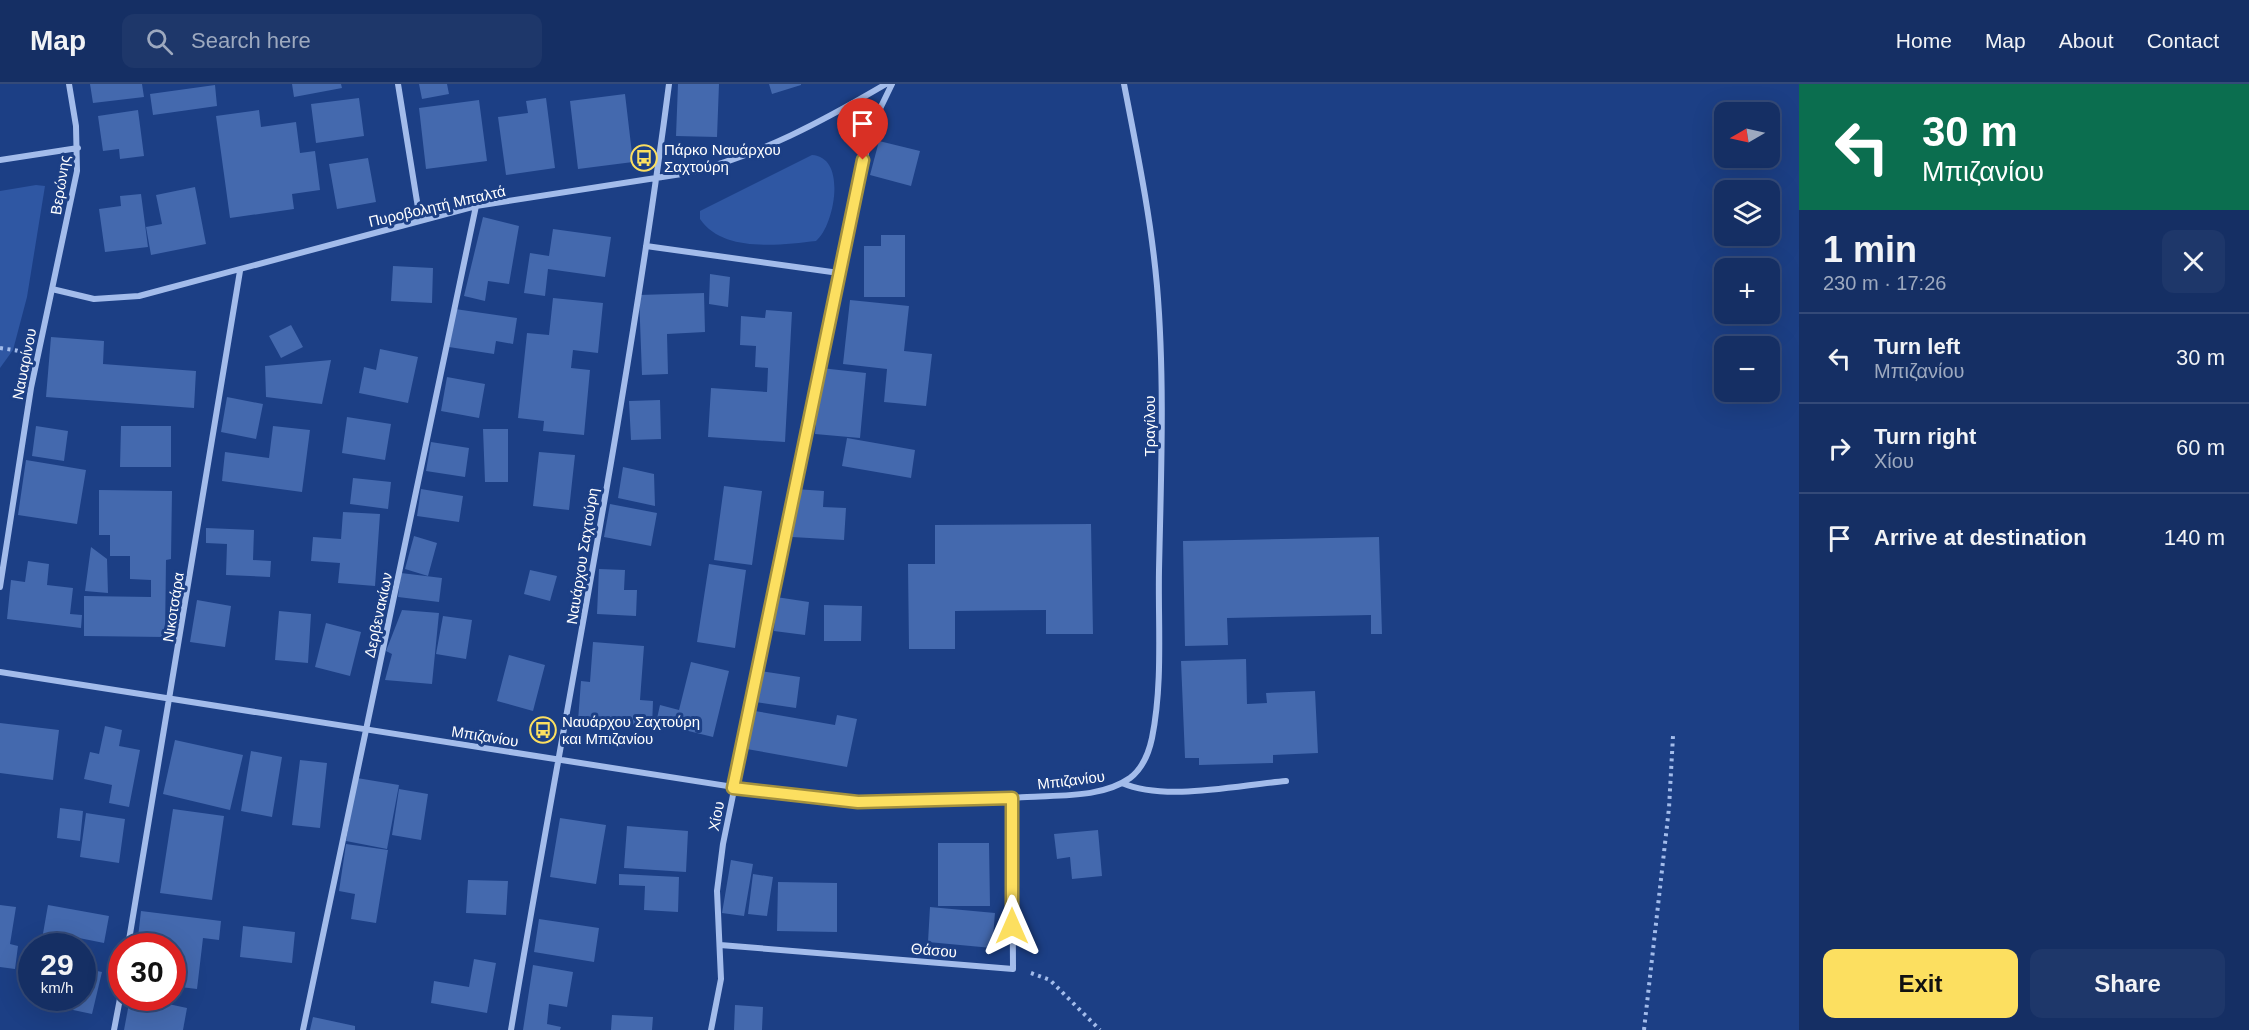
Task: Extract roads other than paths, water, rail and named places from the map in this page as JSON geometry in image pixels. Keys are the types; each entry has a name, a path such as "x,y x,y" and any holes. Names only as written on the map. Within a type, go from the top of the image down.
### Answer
{"street":[{"name":"Βερώνης","path":"52,289 75,186 78,148 69,84"},
{"path":"398,84 420,220"},
{"name":"Ναυάρχου Σαχτούρη","path":"510,1030 560,760 657,179 669,84"},
{"name":"Πυροβολητή Μπαλτά","path":"52,289 94,299 118,298 174,288 476,206 657,179 723,165 805,130 886,84"},
{"name":"Χίου","path":"711,1030 721,979 717,891 733,788 869,138 892,84"},
{"name":"Τραγίλου","path":"1124,84 1151,232 1161,353 1157,701 1151,742 1140,768"},
{"path":"0,160 78,148"},
{"name":"Δερβενακίων","path":"303,1030 476,206"},
{"path":"646,246 839,273"},
{"name":"Νικοτσάρα","path":"130,933 240,271"},
{"name":"Ναυαρίνου","path":"0,586 31,388 52,289"},
{"name":"Μπιζανίου","path":"0,672 733,788 858,802 1012,798 1086,793 1122,783 1140,768"},
{"path":"1122,783 1139,790 1178,791 1286,781"},
{"name":"Θάσου","path":"720,945 1013,969 1012,798"},
{"path":"114,1030 118,1011"}],"place":[{"name":"Πάρκο Ναυάρχου Σαχτούρη","path":"644,158"},
{"name":"Ναυάρχου Σαχτούρη και Μπιζανίου","path":"543,730"}]}
